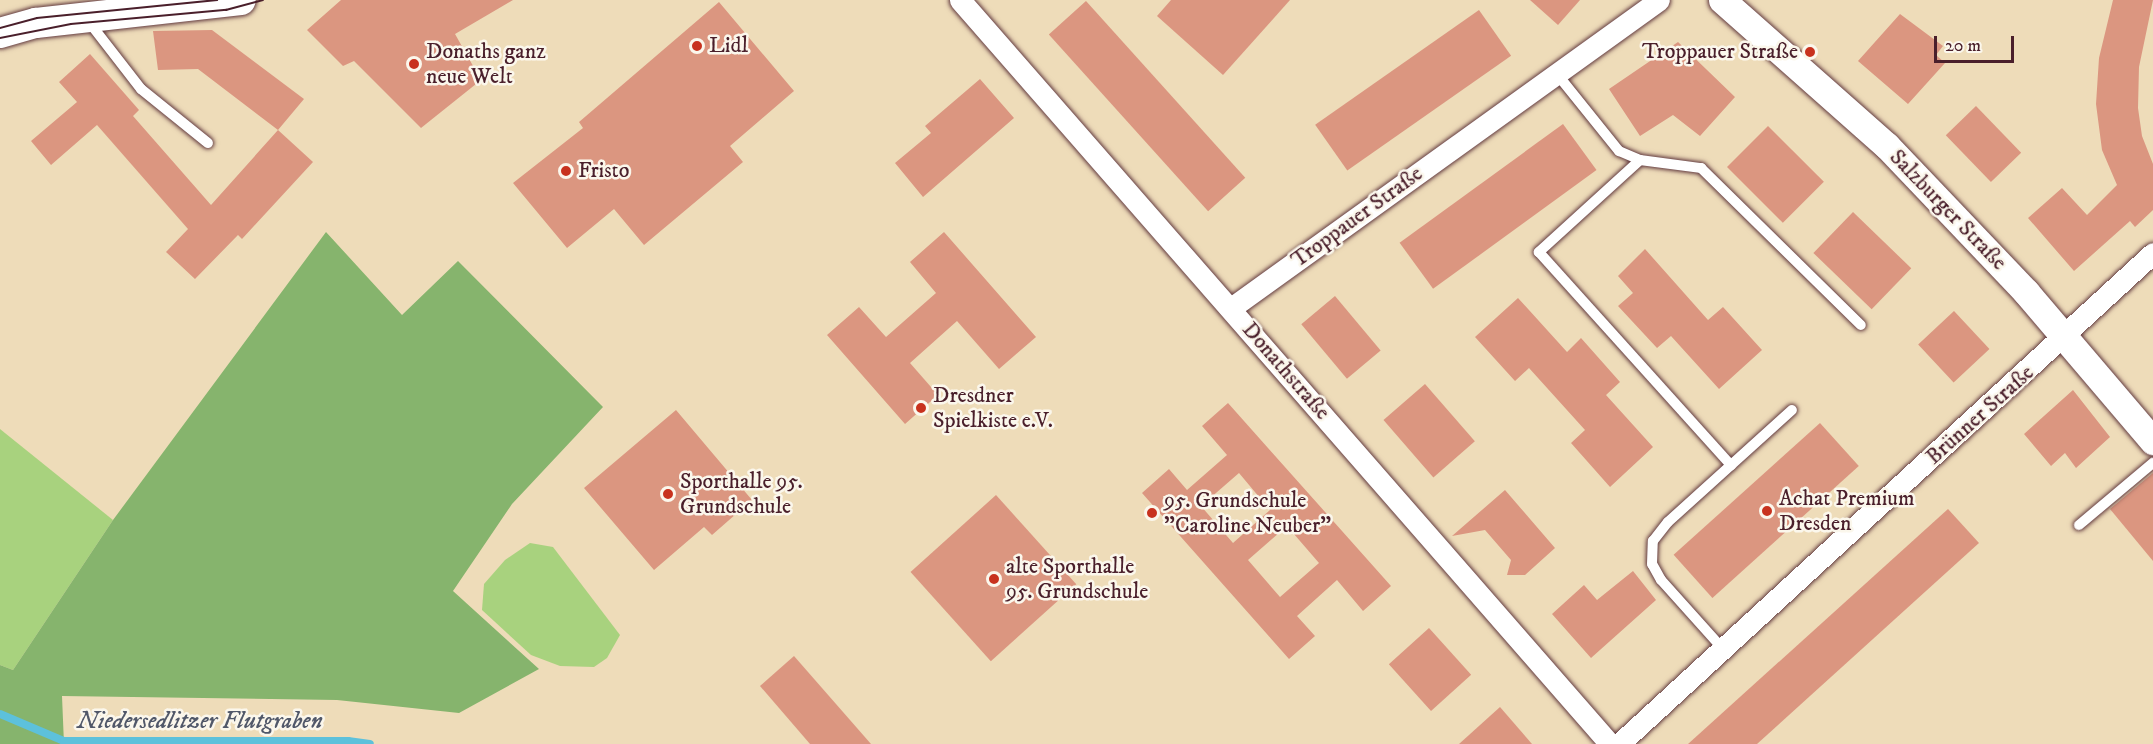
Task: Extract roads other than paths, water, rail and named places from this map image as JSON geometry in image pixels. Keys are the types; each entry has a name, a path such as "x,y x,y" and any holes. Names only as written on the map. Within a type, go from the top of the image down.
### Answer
{"main road":[{"path":"0,33 36,23 241,0"}],"street":[{"name":"Donathstraße","path":"960,0 1610,744"},
{"name":"Troppauer Straße","path":"1231,308 1659,0"},
{"name":"Salzburger Straße","path":"1722,0 1887,146 2066,336 2153,441"},
{"name":"Brünner Straße","path":"1619,744 2066,336 2153,253"}],"lane":[{"path":"85,17 141,89 208,143"},
{"path":"1557,74 1619,151 1640,160 1701,168 1861,325"},
{"path":"1640,160 1539,252 1731,465"},
{"path":"1723,649 1660,580 1652,564 1653,542 1668,522 1792,410"},
{"path":"2079,525 2153,463"}],"waterway":[{"name":"Niedersedlitzer Flutgraben","path":"0,714 64,741 348,741 370,744"}],"tram line":[{"path":"0,28 37,18 217,0"},
{"path":"0,38 71,24 226,10 263,0"}],"place":[{"name":"Lidl","path":"697,46"},
{"name":"Troppauer Straße","path":"1810,52"},
{"name":"Donaths ganz neue Welt","path":"414,64"},
{"name":"Fristo","path":"566,171"},
{"name":"Dresdner Spielkiste e.V.","path":"921,408"},
{"name":"Sporthalle 95. Grundschule","path":"668,494"},
{"name":"Achat Premium Dresden","path":"1767,511"},
{"name":"95. Grundschule \"Caroline Neuber\"","path":"1152,513"},
{"name":"alte Sporthalle 95. Grundschule","path":"994,579"}]}
